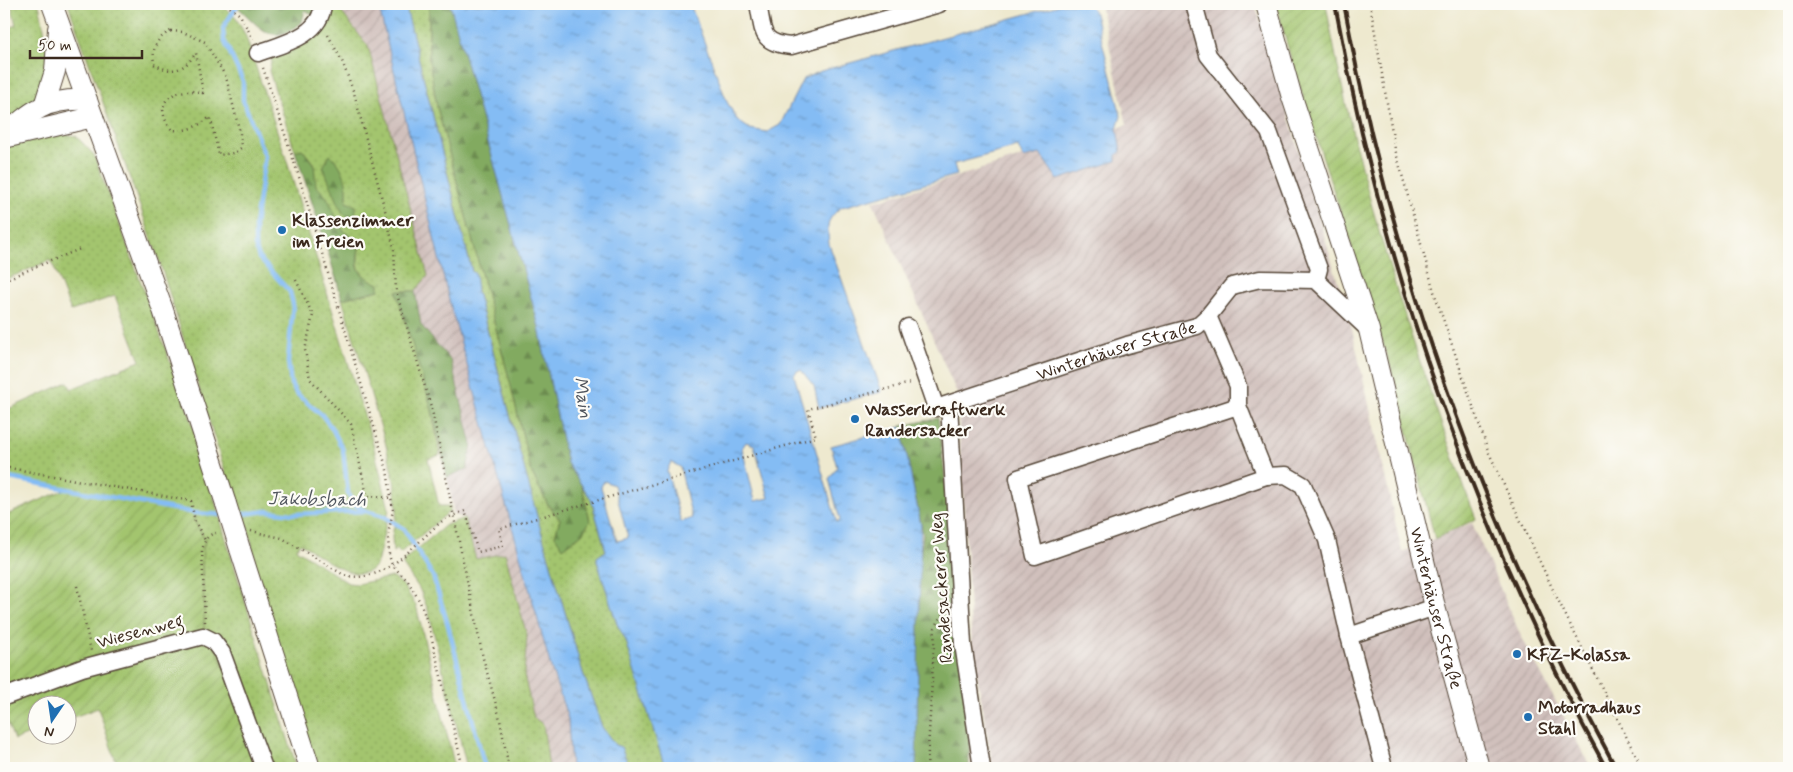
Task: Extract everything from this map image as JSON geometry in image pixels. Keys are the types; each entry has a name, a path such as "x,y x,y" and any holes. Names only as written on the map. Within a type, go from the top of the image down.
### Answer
{"main road":[{"name":"Winterhäuser Straße","path":"1266,4 1291,94 1369,330 1435,608 1479,768"},
{"path":"44,106 55,71 56,13"},
{"path":"56,13 163,310 310,768"},
{"path":"4,137 23,118 59,100 90,108"},
{"path":"4,137 90,108"}],"street":[{"path":"758,4 765,35 774,44 791,46 940,4"},
{"path":"1194,4 1208,55 1269,132 1319,269 1316,280 1369,330"},
{"path":"258,53 294,40 311,29 321,12"},
{"name":"Winterhäuser Straße","path":"949,404 1127,345 1196,326 1208,316 1232,286 1260,279 1316,280"},
{"path":"1208,316 1238,386 1238,406 1266,476"},
{"path":"908,327 924,380 936,408 949,404"},
{"name":"Randesackerer Weg","path":"949,404 963,644 982,768"},
{"path":"1238,406 1018,478 1035,556 1266,476 1286,475 1304,484 1327,540 1349,636 1384,768"},
{"path":"1349,636 1435,608"},
{"name":"Wiesenweg","path":"4,697 94,664 203,636 212,641 222,653 264,768"}],"path":[{"path":"226,4 240,15 250,32 258,53 380,443 393,510 388,535 392,565 408,581 420,602 429,627 463,768"},
{"path":"1370,4 1395,149 1435,295 1489,453 1555,594 1642,768"},
{"path":"321,12 354,92 394,249 396,290 432,410 483,658 499,715 509,768"},
{"path":"171,31 183,32 193,37 204,42 226,77 240,133 241,148 234,153 219,155 210,117 198,126 180,131 172,130 165,121 163,110 170,96 184,90 203,93 196,53 187,66 172,71 154,64 154,46 160,36 171,31"},
{"path":"4,280 80,249"},
{"path":"296,280 313,315 305,350 310,379 351,424 367,496 391,498"},
{"path":"250,530 282,538 344,575 353,578 368,576 392,565 442,522 465,510 478,552 503,546 499,529 816,437 808,409 924,380"},
{"path":"4,467 191,501 195,522 205,540"},
{"path":"203,636 206,616 202,551 205,540 210,534 217,532"},
{"path":"927,768 935,628 960,584"},
{"path":"77,586 94,664"}],"shaded area":[{"path":"335,4 378,4 554,679 568,719 571,768 549,768 543,724 534,718 524,675 527,636 505,553 476,560 464,518 454,515 447,477 467,469 472,445 451,361 421,325 415,291 428,276 368,46"},
{"path":"1100,4 1255,4 1352,329 1402,552 1472,523 1520,634 1591,768 993,768 972,645 957,393 873,202 1127,125"}],"green space":[{"path":"11,4 39,4 48,57 47,72 43,86 35,99 22,111 4,123 4,31 16,25"},
{"path":"68,4 219,4 234,15 245,34 285,155 373,444 389,509 378,560 371,569 363,573 341,568 300,543 296,549 348,583 357,584 392,577 402,584 416,605 455,768 316,768 256,574 248,530 241,508 230,488 158,257"},
{"path":"234,4 323,4 319,19 305,10 302,22 282,34 273,34 258,26"},
{"path":"323,4 335,4 368,46 428,276 415,291 397,291 432,410 440,455 428,459 439,506 450,506 450,511 400,553 397,549 393,552 392,536 397,511 394,480 385,441 342,299 379,290 366,279 360,270 358,259 360,243 342,229 329,201 315,186 314,164 302,149 295,151 269,71 272,58 280,53"},
{"path":"405,4 429,4 429,60 437,107 510,381 531,471 548,505 560,519 555,536 590,521 582,486 591,499 606,551 597,557 597,561 617,624 626,640 665,768 630,768 621,747 615,745 602,727 583,673 541,531 477,291"},
{"path":"429,4 450,4 538,323 567,463 582,486 590,521 582,534 563,548 555,536 560,519 548,505 531,471 510,382 437,107 429,60"},
{"path":"1276,4 1326,4 1353,135 1370,200 1409,329 1476,519 1435,539 1391,368 1291,59"},
{"path":"63,134 76,136 94,155 190,416 297,768 264,768 203,636 202,562 205,540 195,522 193,513 4,477 4,411 68,382 71,389 140,361 115,296 71,311 51,260 4,280 4,147"},
{"path":"302,149 314,165 316,186 326,197 342,229 360,243 357,264 361,273 379,284 379,290 342,299 295,151"},
{"path":"330,155 342,170 347,190 346,202 356,206 355,219 343,214 323,167"},
{"path":"396,291 415,291 421,325 451,361 472,445 467,469 447,477 432,410"},
{"path":"938,418 970,691 969,768 898,768 923,534 901,426"},
{"path":"66,489 193,513 195,522 205,540 202,562 203,635 213,641 264,768 118,768 98,708 78,715 78,694 28,694 28,735 14,740 4,713 4,516"},
{"path":"464,518 476,559 505,553 527,636 524,675 534,718 543,724 549,768 467,768 428,610 419,588 403,565 403,561 446,525"}],"water":[{"path":"378,4 405,4 472,272 475,273 477,292 541,531 583,673 602,727 615,745 621,747 630,768 571,768 568,719 552,671 449,300"},
{"name":"Main","path":"450,4 690,4 727,102 738,121 750,129 767,132 780,125 803,79 821,71 1063,4 1088,4 1094,10 1121,116 1117,129 1121,152 1116,155 1116,161 1058,180 1040,154 1023,158 1018,147 954,164 957,175 842,207 833,215 829,223 829,244 882,392 819,408 814,386 801,370 797,371 794,375 837,523 840,520 829,479 837,467 831,446 901,427 921,525 916,768 665,768 626,641 617,624 597,561 597,557 606,551 591,499 567,463 538,323","holes":["746,442 754,445 769,498 755,501 742,448","671,462 680,467 692,518 681,522 667,471","604,481 614,485 628,538 617,541 601,487"]}],"waterway":[{"path":"238,4 223,28 224,40 243,81 243,100 265,156 255,225 255,246 259,258 290,292 293,304 288,362 291,384 296,393 322,415 333,430 343,450 348,493 355,505 366,511"},
{"name":"Jakobsbach","path":"4,477 195,513 224,515"},
{"name":"Jakobsbach","path":"235,515 267,511 293,514 366,511 383,516 404,529 433,576 448,625 485,768"}],"railway":[{"path":"1335,4 1355,103 1379,202 1408,300 1440,397 1476,492 1516,586 1559,678 1606,768"},
{"path":"1344,4 1364,104 1389,202 1417,300 1450,396 1486,492 1526,585 1569,678 1616,768"}],"place":[{"name":"Klassenzimmer im Freien","path":"282,230"},
{"name":"Wasserkraftwerk Randersacker","path":"855,419"},
{"name":"KFZ-Kolassa","path":"1517,654"},
{"name":"Motorradhaus Stahl","path":"1528,717"}]}
